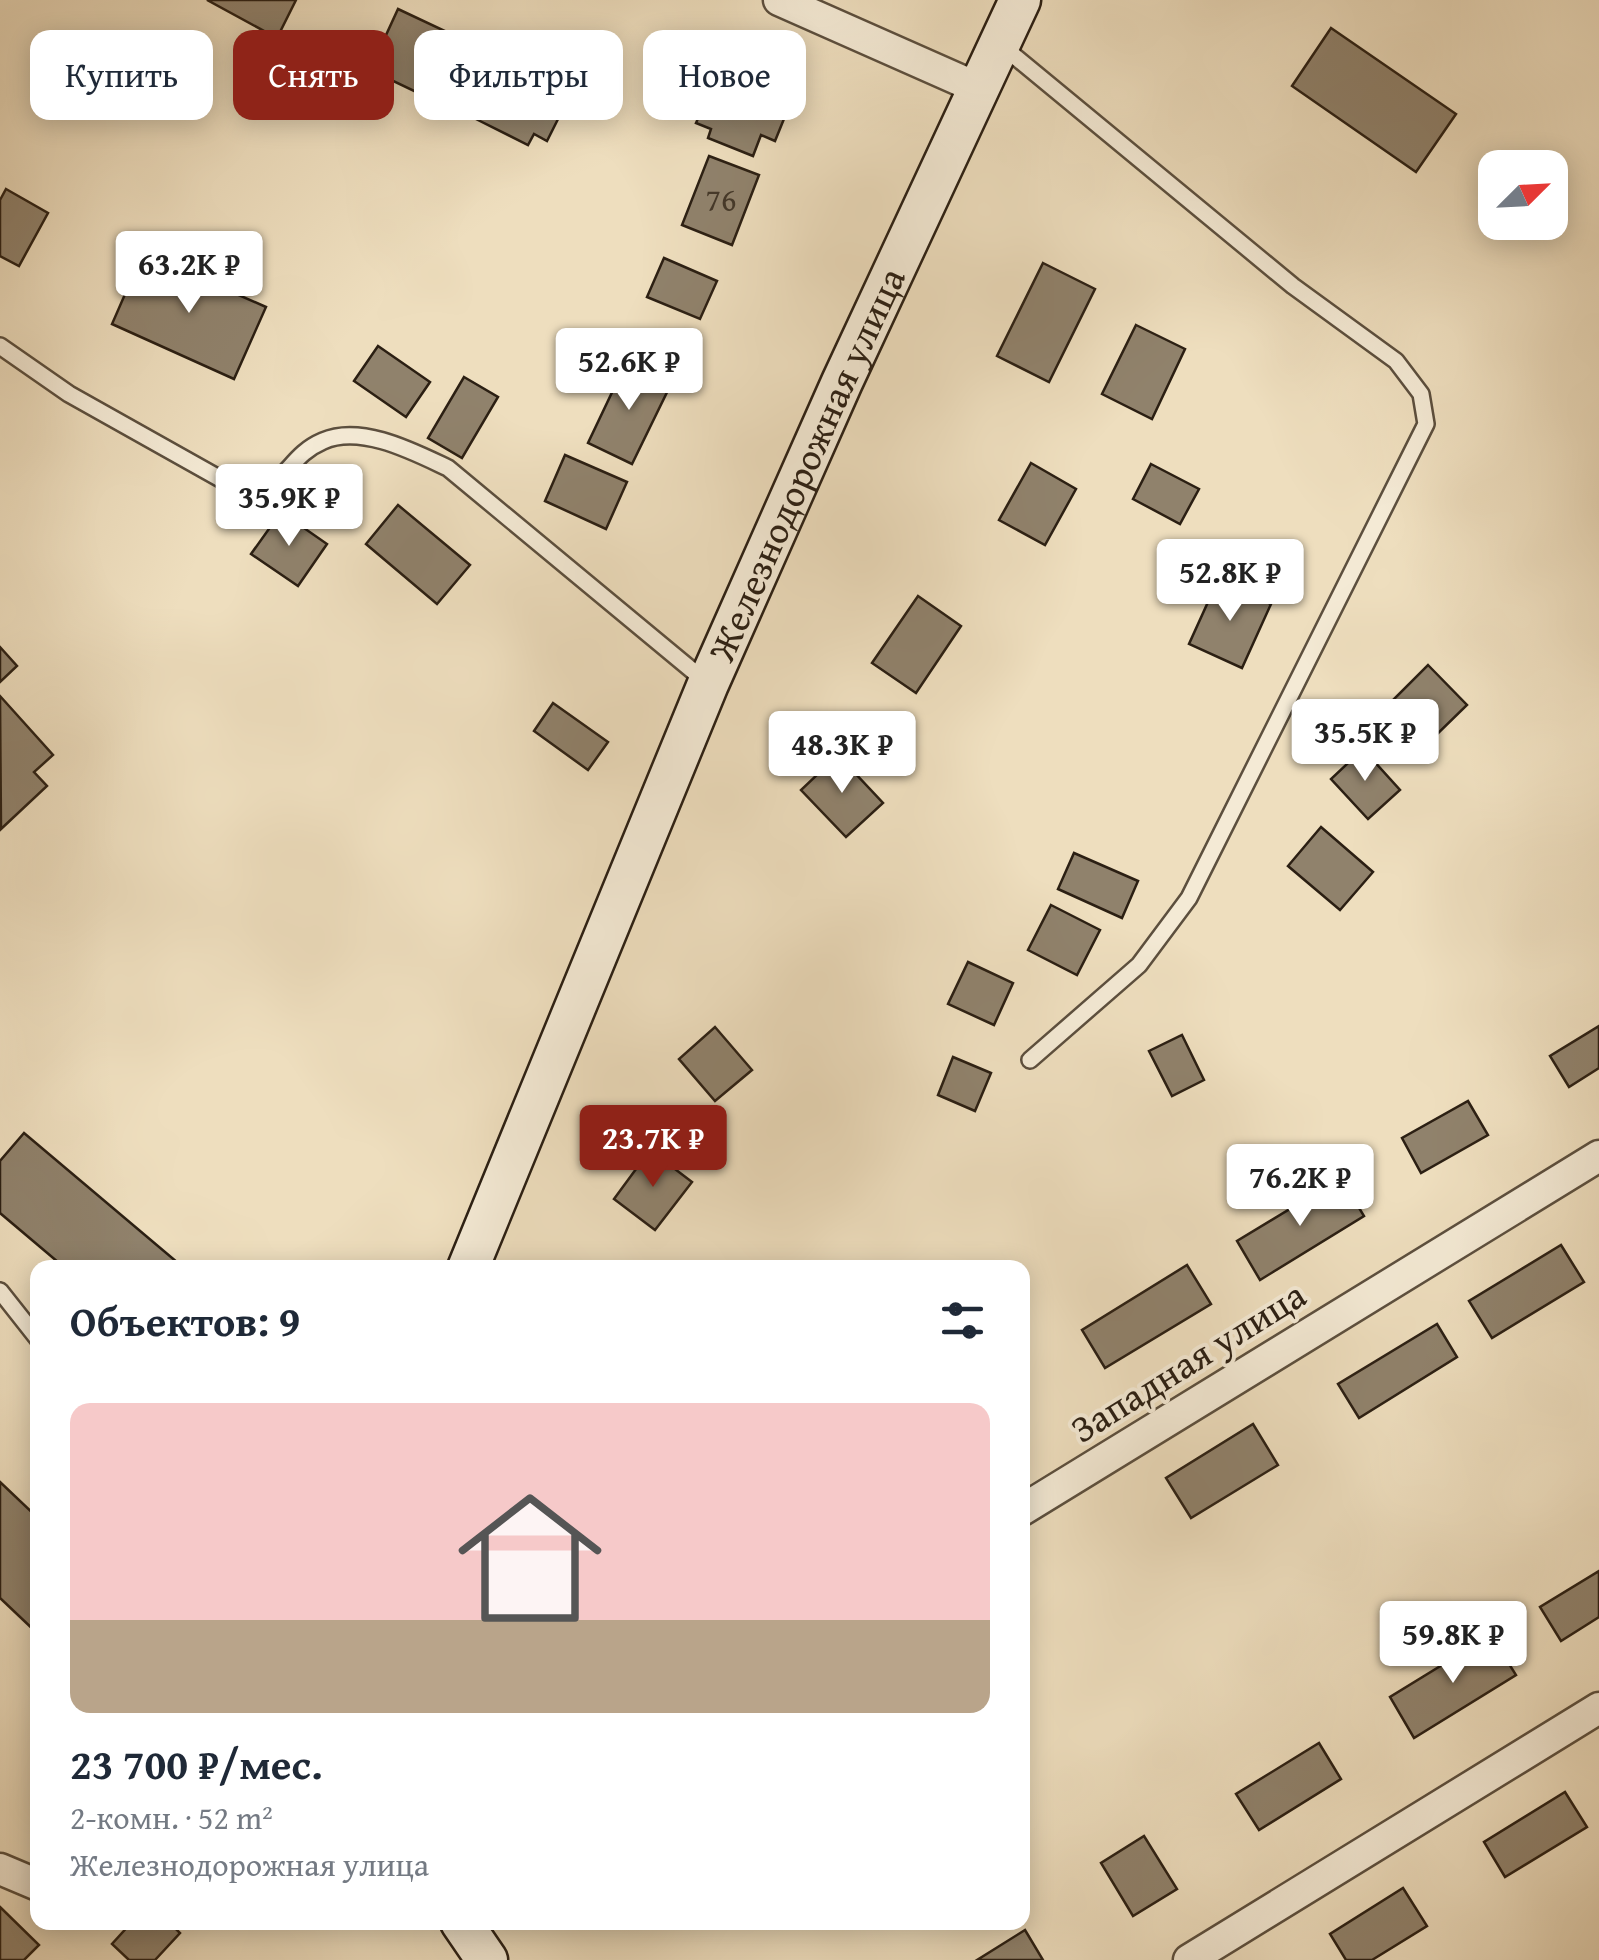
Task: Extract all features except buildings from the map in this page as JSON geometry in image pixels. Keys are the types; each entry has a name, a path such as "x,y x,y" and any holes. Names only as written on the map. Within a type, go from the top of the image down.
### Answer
{"main road":[{"name":"Железнодорожная улица","path":"471,1260 708,684 834,400 1020,0"},
{"path":"467,1930 487,1960"}],"street":[{"path":"780,0 980,89"},
{"name":"Западная улица","path":"1030,1505 1599,1156"},
{"path":"1189,1960 1599,1708"},
{"path":"0,1870 30,1882"}],"lane":[{"path":"1000,44 1293,286 1396,360 1421,394 1426,424 1189,898 1139,964 1030,1060"},
{"path":"0,346 69,394 233,486 256,490 276,484 308,449 326,439 352,436 408,448 448,468 708,684"},
{"path":"0,1291 30,1329"}]}
